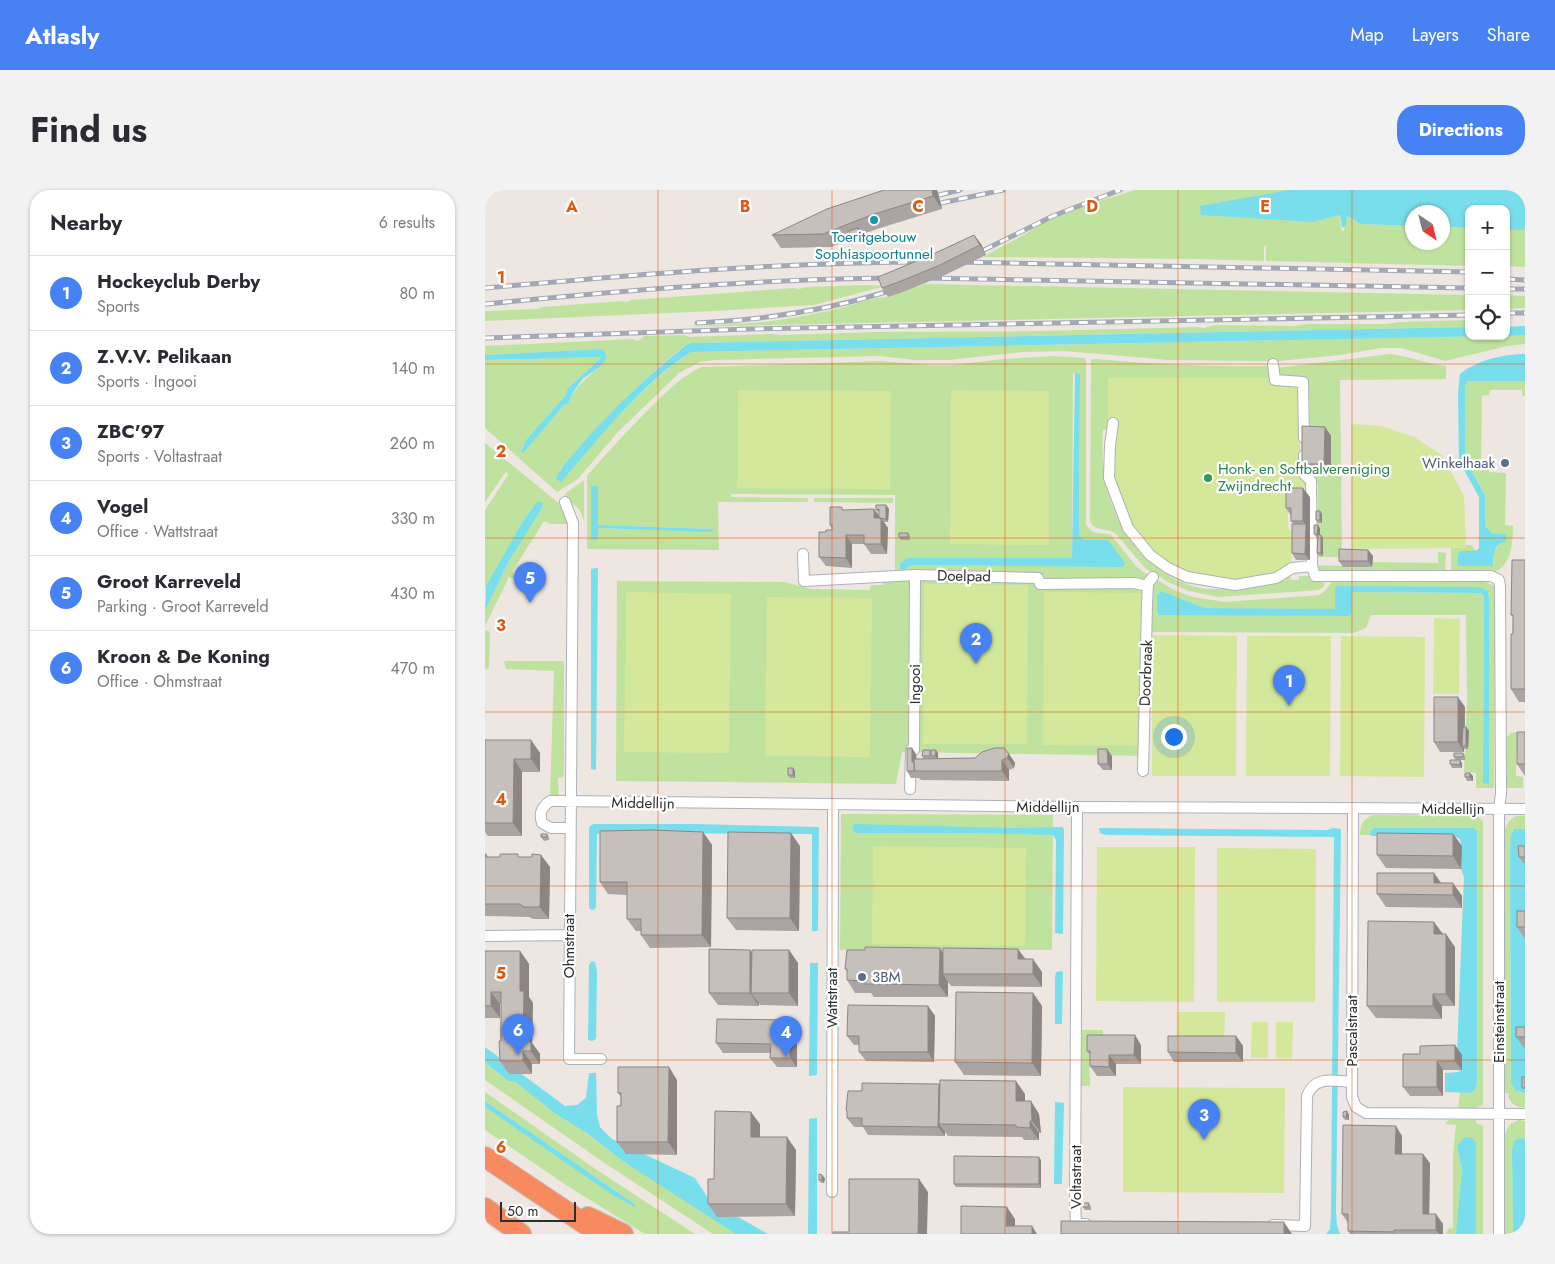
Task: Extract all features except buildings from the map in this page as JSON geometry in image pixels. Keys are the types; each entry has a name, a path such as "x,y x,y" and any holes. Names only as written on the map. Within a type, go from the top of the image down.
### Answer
{"highway":[{"path":"485,1157 599,1234"},
{"path":"528,1186 623,1234"},
{"path":"485,1208 521,1234"}],"street":[{"path":"1273,364 1275,380 1303,382 1304,474 1311,481 1312,566 1315,576 1491,576 1499,580 1501,636 1501,793 1499,809"},
{"path":"1113,423 1109,478 1128,528 1150,554 1168,568 1187,577 1235,585 1276,578 1292,564 1312,566"},
{"name":"Ohmstraat","path":"565,502 573,523 569,1058 601,1059"},
{"name":"Doelpad","path":"803,554 804,581 915,575 1038,578 1040,584 1133,583 1151,581"},
{"name":"Ingooi","path":"910,789 911,750 914,750 915,575"},
{"name":"Doorbraak","path":"1143,771 1151,581"},
{"path":"570,802 549,802 543,807 540,815 543,823 551,828 570,828"},
{"name":"Middellijn","path":"570,802 1525,809"},
{"name":"Wattstraat","path":"832,1192 833,805"},
{"name":"Voltastraat","path":"1077,807 1076,1224 1096,1224"},
{"name":"Pascalstraat","path":"1353,808 1352,1097 1354,1103 1360,1110 1366,1113 1525,1114"},
{"name":"Einsteinstraat","path":"1499,809 1499,1234"},
{"path":"485,936 569,935"},
{"path":"1265,1225 1305,1226 1307,1096 1310,1088 1318,1082 1327,1080 1352,1082"}],"green space":[{"path":"1135,190 1289,190 1285,192 1313,222 1340,215 1341,230 1344,231 1346,216 1361,224 1405,226 1405,250 1450,250 1450,227 1465,228 1465,266 1266,261 1266,246 1264,246 1264,261 983,257 1052,219"},
{"path":"1510,230 1525,230 1525,267 1510,266"},
{"path":"925,284 1465,295 1465,310 685,327 765,322 798,317 876,298 888,297"},
{"path":"885,286 814,305 485,321 485,311 537,309 542,307 807,287"},
{"path":"1510,295 1525,296 1525,308 1510,309"},
{"path":"1465,320 1465,327 691,343 685,345 667,360 635,390 559,471 569,473 596,440 641,392 691,352 1465,336 1465,340 1510,340 1510,335 1525,335 1525,344 1507,346 1445,361 1402,348 1381,348 1340,355 1279,361 1169,360 1064,351 1023,352 948,360 916,360 879,356 714,360 700,362 679,373 617,433 578,479 557,492 485,428 485,360 602,357 568,388 565,396 526,440 521,452 523,453 564,405 568,404 579,386 603,364 602,349 485,355 485,346 633,339 638,341 644,336 685,335 689,337 879,332 1204,328 1215,325 1294,326 1306,324 1386,324"},
{"path":"1390,354 1446,366 1446,379 1340,380 1342,557 1318,557 1318,484 1311,475 1309,384 1307,381 1277,377 1276,368"},
{"path":"1054,356 1084,358 1086,360 1086,524 1091,531 1111,535 1135,565 1174,590 1193,597 1225,602 1319,595 1335,579 1487,580 1487,583 1493,585 1495,588 1494,788 1476,788 1476,773 1464,772 1467,699 1466,615 1371,615 1366,628 1354,633 1149,632 1146,756 902,752 896,784 616,781 617,581 784,582 811,589 870,590 871,585 883,585 883,574 895,574 895,495 731,494 731,497 808,498 808,502 718,502 719,550 587,549 587,476 612,447 672,387 702,367 880,361 950,365","holes":["1075,372 1080,375 1079,535 1083,540 1071,566 913,565 900,575 900,564 1072,558 1073,374","591,486 598,486 598,525 713,529 713,531 598,528 591,540","1335,587 1487,590 1483,784 1484,597 1481,593 1354,592 1352,594 1352,614 1350,616 1173,614 1157,611 1157,595 1161,591 1205,608 1335,609"]},
{"path":"1091,360 1182,365 1269,366 1272,378 1108,378 1108,430 1103,430 1102,443 1105,480 1117,516 1127,534 1139,550 1170,576 1187,584 1206,589 1234,589 1263,586 1290,573 1291,580 1299,580 1299,576 1311,576 1325,580 1324,586 1319,590 1219,597 1189,591 1168,582 1145,568 1115,533 1095,527 1090,521"},
{"name":"Honk- en Softbalvereniging Zwijndrecht","path":"1108,378 1272,378 1300,384 1300,475 1311,487 1288,488 1288,528 1291,532 1292,567 1278,573 1241,580 1221,579 1198,576 1159,558 1133,526 1115,480 1112,460 1118,421 1108,421"},
{"path":"1468,381 1525,381 1525,396 1522,395 1522,390 1490,390 1489,395 1482,396 1481,463 1488,464 1489,472 1506,473 1505,525 1513,526 1512,546 1507,560 1499,570 1492,573 1453,572 1451,569 1451,545 1471,545 1476,551 1461,551 1458,554 1458,564 1493,566 1494,552 1506,534 1493,534 1485,526 1485,495 1465,459 1465,385"},
{"path":"738,390 891,391 890,489 737,488"},
{"path":"951,390 1049,391 1049,545 950,544"},
{"name":"Honk- en Softbalvereniging Zwijndrecht","path":"1351,424 1381,426 1414,437 1442,455 1464,496 1466,548 1352,549"},
{"path":"485,443 561,505 566,511 570,524 550,524 544,521 512,572 518,577 516,580 509,577 485,626 485,611 509,561 522,539 536,503 521,524 485,589 485,510 508,475 507,472 505,473 485,502"},
{"path":"584,480 584,521 579,509 564,497 566,493"},
{"path":"814,498 893,498 893,503 814,502"},
{"path":"1438,552 1446,553 1445,572 1317,571 1313,565 1372,567 1372,562 1438,563"},
{"path":"924,584 1028,585 1027,744 923,744"},
{"path":"626,592 731,594 729,753 624,752"},
{"path":"1044,592 1143,593 1142,746 1043,745"},
{"path":"767,597 872,598 870,757 765,756"},
{"path":"1434,618 1460,619 1459,694 1433,694"},
{"path":"485,630 490,632 489,668 485,670"},
{"path":"1152,635 1237,636 1236,776 1152,776"},
{"path":"1247,636 1331,636 1330,776 1246,776"},
{"path":"1341,636 1425,637 1424,777 1340,776"},
{"path":"504,661 564,661 564,773 563,777 558,778 559,798 550,798 554,671 506,669"},
{"path":"1517,732 1516,776 1523,777 1523,788 1505,788 1506,738 1511,733"},
{"path":"841,814 1053,815 1052,950 840,950"},
{"path":"1374,815 1479,816 1483,821 1483,1103 1482,1106 1476,1109 1458,1109 1460,1092 1471,1093 1477,1082 1477,831 1449,828 1374,828 1371,830 1370,835 1360,835 1363,822"},
{"path":"1516,816 1525,816 1525,829 1514,829 1512,831 1510,852 1511,1083 1518,1092 1525,1093 1525,1107 1518,1107 1513,1104 1508,1093 1505,1093 1505,829 1509,821"},
{"path":"873,846 1026,848 1025,946 872,944"},
{"path":"1097,847 1195,847 1194,1002 1096,1001"},
{"path":"1217,848 1316,849 1315,1002 1217,1002"},
{"path":"1177,1012 1225,1012 1224,1043 1177,1043"},
{"path":"1252,1022 1268,1022 1268,1058 1251,1058"},
{"path":"1276,1022 1293,1022 1292,1059 1276,1058"},
{"path":"1080,1030 1103,1030 1103,1050 1089,1049 1090,1086 1080,1086"},
{"path":"485,1062 508,1081 515,1082 556,1114 588,1134 624,1162 740,1234 713,1234 603,1162 485,1080"},
{"path":"1123,1087 1285,1088 1284,1193 1123,1192"},
{"path":"485,1092 594,1168 695,1234 645,1234 566,1185 485,1130 485,1107 633,1207 633,1203 485,1101"},
{"path":"1449,1120 1476,1120 1476,1123 1483,1126 1483,1234 1476,1234 1476,1143 1458,1151 1462,1170 1457,1232 1456,1234 1446,1234 1448,1229 1453,1228 1453,1154 1456,1125 1445,1124"},
{"path":"1519,1120 1525,1121 1525,1139 1521,1138 1512,1151 1513,1234 1505,1234 1505,1134 1510,1124"}],"water":[{"path":"1289,190 1525,190 1525,230 1510,230 1510,205 1465,205 1465,228 1450,227 1450,205 1405,205 1405,226 1361,224 1347,216 1345,227 1342,227 1340,215 1313,222 1201,215 1200,206"},
{"path":"1525,326 1525,335 1510,336 1510,327"},
{"path":"1465,327 1465,337 691,352 672,365 622,412 561,482 556,479 567,461 618,405 658,368 691,343"},
{"path":"602,349 606,353 604,362 582,380 568,404 564,405 525,451 521,452 526,440 565,396 568,388 602,357 485,360 485,355"},
{"path":"1525,354 1525,381 1468,381 1465,385 1465,459 1485,495 1485,526 1493,534 1506,534 1506,541 1496,547 1493,566 1460,566 1458,565 1458,554 1461,551 1476,551 1479,548 1479,497 1459,461 1458,393 1460,374 1474,365 1491,359"},
{"path":"1075,372 1080,375 1079,535 1083,540 1108,540 1125,563 1123,567 913,565 900,575 900,564 906,559 911,558 1072,558"},
{"path":"591,486 598,486 598,525 713,529 713,532 598,528 598,540 591,540"},
{"path":"536,503 543,503 542,508 509,561 485,611 486,586 521,524"},
{"path":"598,568 596,770 591,769 591,569"},
{"path":"1335,587 1478,587 1487,590 1489,597 1489,784 1483,783 1484,597 1481,593 1354,592 1352,594 1352,614 1350,616 1159,615 1157,611 1157,595 1161,591 1205,608 1335,609"},
{"path":"593,824 819,827 818,931 812,931 812,834 597,834 596,906 592,910 589,908 589,827"},
{"path":"855,824 1011,828 1062,827 1064,829 1063,934 1055,933 1056,840 1053,835 856,833 853,831"},
{"path":"1099,828 1341,829 1336,1212 1340,1234 1326,1234 1330,1229 1331,1214 1334,837 1106,835 1100,833"},
{"path":"1374,828 1474,828 1477,831 1477,1082 1476,1088 1471,1093 1445,1092 1445,1073 1459,1072 1459,1054 1457,1051 1464,877 1461,869 1460,839 1456,837 1372,836 1370,835 1371,830"},
{"path":"1514,829 1525,829 1525,1093 1516,1091 1511,1083 1510,852 1511,834"},
{"path":"592,961 595,962 597,971 596,1039 592,1041 588,1040 589,965"},
{"path":"810,963 818,963 817,1075 809,1076"},
{"path":"1056,972 1063,972 1062,1024 1055,1024 1055,977"},
{"path":"485,1047 565,1106 577,1105 586,1098 589,1073 596,1073 597,1115 600,1127 612,1139 695,1178 710,1201 768,1234 736,1234 624,1162 588,1134 556,1114 515,1082 508,1081 485,1062"},
{"path":"485,1101 633,1203 636,1208 611,1194 485,1107"},
{"path":"1055,1102 1064,1103 1062,1184 1054,1184"},
{"path":"817,1118 817,1234 808,1234 809,1119"},
{"path":"1465,1137 1472,1138 1476,1143 1476,1234 1456,1234 1462,1170 1458,1144"},
{"path":"1521,1138 1525,1139 1525,1234 1513,1234 1512,1151 1514,1141"}],"railway":[{"path":"939,195 960,190"},
{"path":"941,203 1003,190"},
{"path":"984,250 1053,216 1120,190"},
{"path":"485,288 762,267 929,262"},
{"path":"956,262 1465,272"},
{"path":"485,304 739,283 891,278"},
{"path":"924,278 1465,288"},
{"path":"1510,279 1525,280"},
{"path":"1510,289 1525,289"},
{"path":"697,323 793,314 863,299 886,292"},
{"path":"1510,313 1525,313"},
{"path":"485,338 750,329 1465,315"}],"place":[{"name":"Toeritgebouw Sophiaspoortunnel","path":"874,220"},
{"name":"Winkelhaak","path":"1505,463"},
{"name":"Honk- en Softbalvereniging Zwijndrecht","path":"1208,478"},
{"name":"Groot Karreveld","path":"530,603"},
{"name":"Z.V.V. Pelikaan","path":"976,664"},
{"name":"Hockeyclub Derby","path":"1289,706"},
{"name":"3BM","path":"862,977"},
{"name":"Kroon & De Koning","path":"518,1055"},
{"name":"Vogel","path":"786,1057"},
{"name":"ZBC'97","path":"1204,1140"}]}
